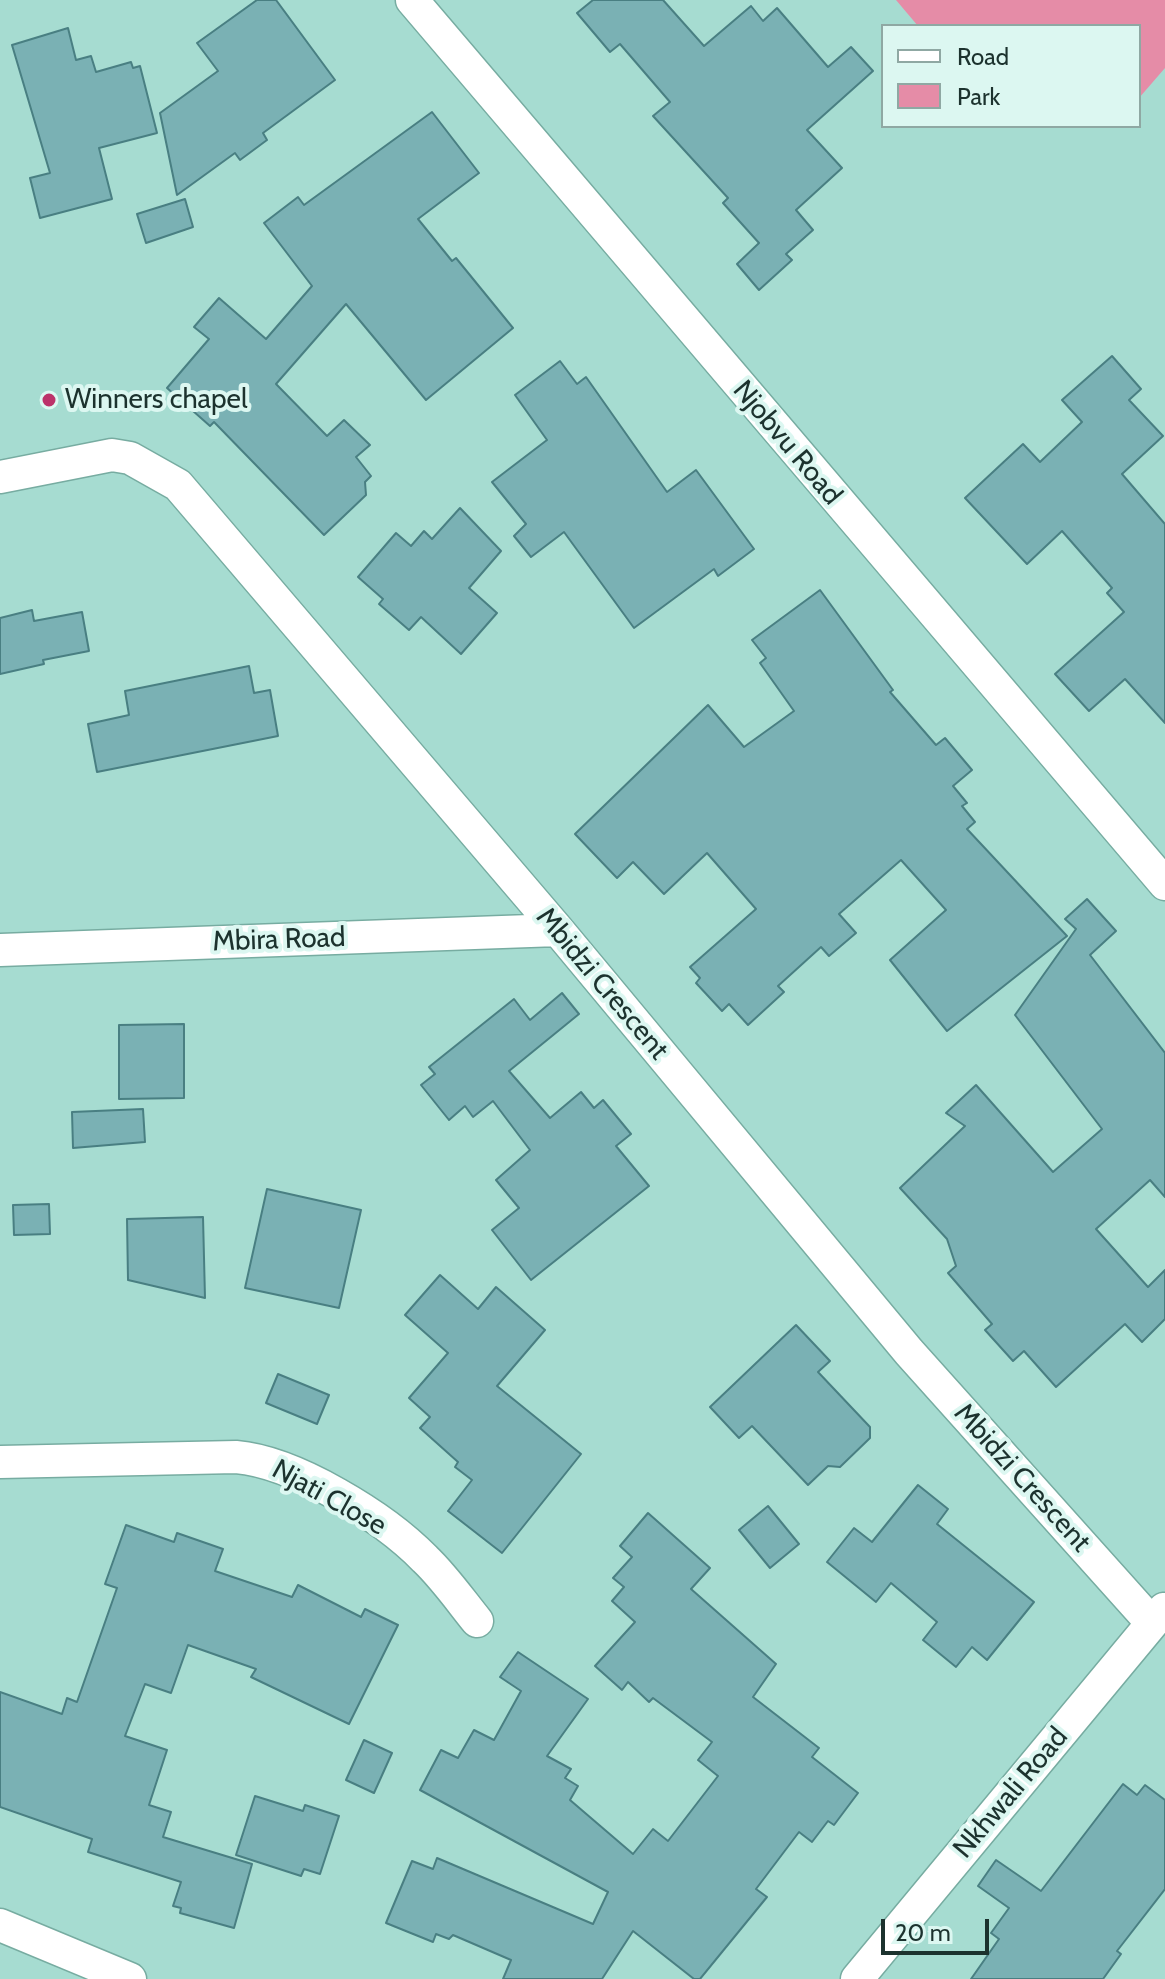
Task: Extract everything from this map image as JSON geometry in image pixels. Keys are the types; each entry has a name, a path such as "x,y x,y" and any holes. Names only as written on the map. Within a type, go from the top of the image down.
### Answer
{"street":[{"name":"Njobvu Road","path":"412,0 1165,884"},
{"name":"Mbidzi Crescent","path":"0,477 112,455 130,458 178,485 558,930 909,1352 1158,1615"},
{"name":"Mbira Road","path":"0,950 558,930"},
{"name":"Njati Close","path":"0,1462 236,1457 270,1464 322,1487 408,1543 427,1560 477,1621"},
{"name":"Nkhwali Road","path":"857,1979 1158,1615"},
{"path":"0,1925 130,1979"}],"green space":[{"path":"896,0 1165,0 1165,68 1141,96 1141,24 916,24"}],"building":[{"path":"257,0 276,0 335,80 263,133 267,140 240,160 235,153 177,195 160,113 218,71 197,43"},
{"path":"593,0 663,0 704,46 751,6 763,21 777,8 828,67 851,47 873,71 807,130 842,168 796,210 813,230 786,254 792,260 759,290 737,264 759,243 723,203 728,198 653,116 670,102 620,44 610,52 577,13"},
{"path":"68,28 76,60 91,56 96,72 131,62 133,68 140,66 157,133 99,148 112,199 40,218 30,178 50,173 12,45"},
{"path":"432,112 479,173 418,219 452,261 456,258 513,328 426,400 346,304 276,384 327,436 344,420 370,445 356,457 371,476 365,482 366,495 324,535 214,422 210,426 167,388 209,339 194,327 219,298 266,339 312,286 264,223 298,197 304,205"},
{"path":"185,199 193,227 146,243 137,214"},
{"path":"1112,356 1141,389 1129,400 1163,436 1122,474 1165,524 1165,723 1125,679 1089,711 1055,674 1124,612 1107,593 1112,588 1062,531 1027,564 965,498 1023,444 1040,462 1082,422 1062,400"},
{"path":"560,361 577,384 586,377 667,492 696,470 754,549 718,576 714,569 634,628 564,532 531,557 514,536 526,524 492,482 547,440 515,395"},
{"path":"460,508 501,551 469,588 497,613 461,654 421,617 409,630 379,604 383,599 358,577 396,533 411,546 424,531 432,539"},
{"path":"820,590 893,690 890,692 936,745 945,738 972,770 953,786 967,803 962,806 975,822 967,829 1067,936 947,1031 890,960 946,910 901,860 839,914 856,933 829,956 821,947 778,986 784,992 748,1025 729,1004 722,1011 696,983 700,978 690,967 756,909 707,853 664,894 633,862 617,878 575,834 708,705 744,747 794,711 760,663 766,658 752,640"},
{"path":"32,610 34,621 82,612 89,651 43,660 44,664 0,674 0,618"},
{"path":"249,666 254,693 270,690 278,736 97,772 88,724 129,715 125,691"},
{"path":"1087,899 1116,931 1090,955 1165,1053 1165,1197 1150,1180 1096,1229 1148,1287 1165,1270 1165,1319 1142,1342 1125,1324 1056,1387 1024,1351 1013,1361 985,1330 992,1324 948,1273 956,1266 947,1239 900,1188 965,1126 946,1113 976,1085 1053,1172 1102,1129 1015,1015 1076,929 1065,919"},
{"path":"562,993 579,1014 509,1071 550,1118 581,1092 594,1108 603,1100 631,1134 616,1146 649,1186 531,1280 492,1230 519,1208 496,1180 530,1150 493,1101 473,1117 465,1106 449,1120 421,1085 435,1074 429,1067 514,999 530,1020"},
{"path":"184,1024 184,1098 119,1099 119,1025"},
{"path":"143,1109 145,1142 73,1148 72,1112"},
{"path":"267,1189 361,1210 339,1308 245,1288"},
{"path":"49,1204 50,1234 14,1235 13,1205"},
{"path":"203,1217 205,1298 128,1280 127,1219"},
{"path":"440,1275 478,1309 496,1287 545,1330 497,1386 581,1454 502,1553 448,1511 472,1480 455,1467 458,1462 420,1428 430,1417 409,1398 448,1353 405,1315"},
{"path":"796,1325 830,1361 818,1372 870,1427 870,1438 840,1467 828,1466 808,1485 752,1426 739,1438 710,1407"},
{"path":"278,1374 329,1395 317,1424 266,1403"},
{"path":"918,1485 948,1509 937,1524 1034,1602 987,1660 972,1647 956,1667 923,1640 937,1622 891,1583 876,1602 827,1562 854,1528 872,1542"},
{"path":"768,1506 799,1544 770,1568 739,1530"},
{"path":"648,1513 710,1568 691,1589 776,1664 753,1697 819,1748 812,1757 858,1793 834,1825 828,1821 812,1842 799,1832 756,1889 767,1897 700,1979 694,1979 633,1931 602,1979 503,1979 511,1960 453,1935 449,1939 436,1934 433,1942 386,1923 412,1861 433,1869 437,1858 593,1924 608,1892 420,1790 441,1750 458,1758 474,1730 494,1740 521,1691 500,1677 518,1652 588,1699 547,1756 571,1769 565,1778 578,1786 570,1800 633,1854 653,1829 668,1841 718,1776 698,1760 712,1742 653,1698 649,1702 628,1682 622,1690 595,1666 635,1622 612,1601 624,1587 613,1578 632,1557 620,1546"},
{"path":"126,1525 174,1542 177,1533 223,1549 215,1571 292,1597 298,1585 361,1617 365,1609 398,1625 349,1724 251,1677 256,1669 188,1645 171,1693 145,1684 125,1736 167,1750 149,1805 171,1812 163,1837 252,1864 234,1928 180,1913 181,1908 173,1906 181,1882 88,1852 92,1839 0,1807 0,1692 62,1714 67,1698 77,1702 117,1588 105,1584"},
{"path":"364,1740 392,1753 374,1793 346,1780"},
{"path":"1123,1784 1137,1795 1145,1785 1165,1800 1165,1889 1117,1951 1121,1954 1103,1979 971,1979 999,1939 991,1933 1009,1908 978,1886 996,1860 1041,1891"},
{"path":"255,1796 303,1811 305,1805 339,1816 320,1874 304,1869 301,1876 236,1855"}],"place":[{"name":"Winners chapel","path":"49,400"}]}
